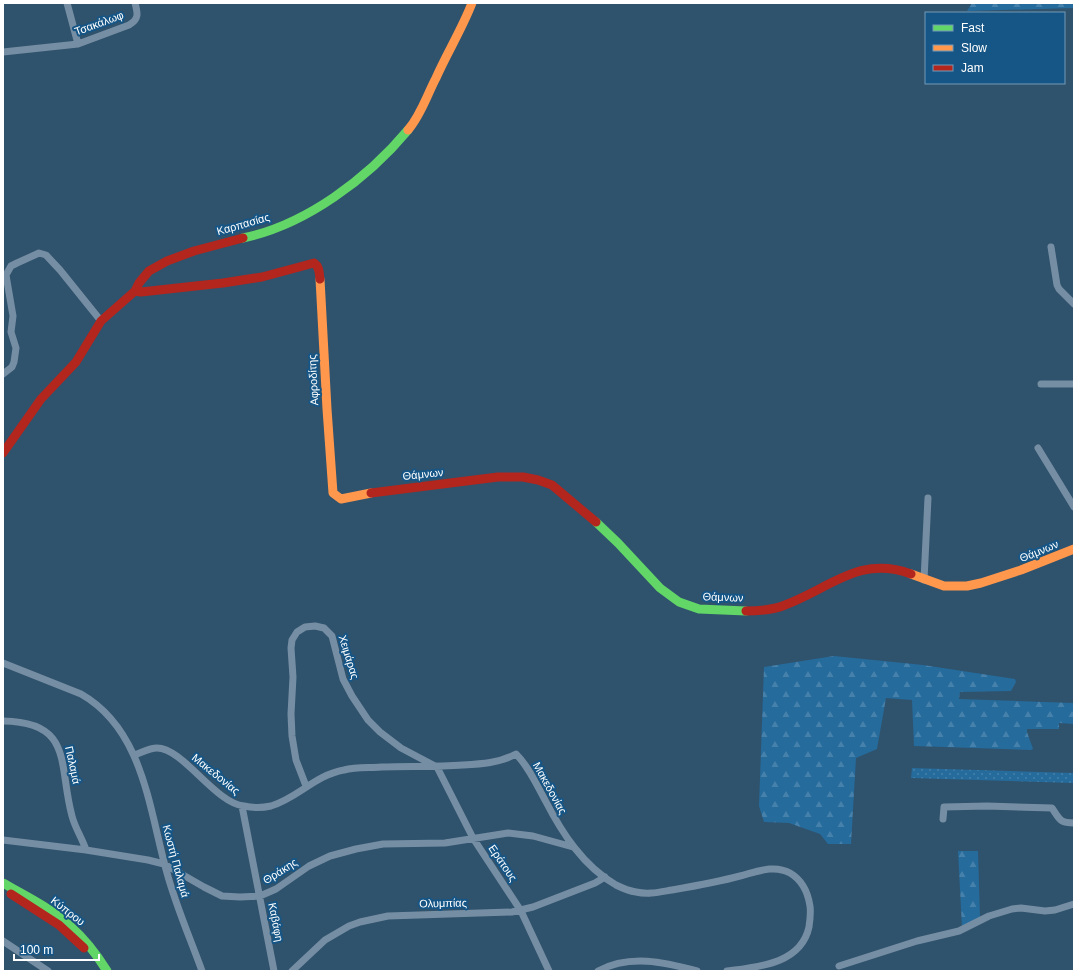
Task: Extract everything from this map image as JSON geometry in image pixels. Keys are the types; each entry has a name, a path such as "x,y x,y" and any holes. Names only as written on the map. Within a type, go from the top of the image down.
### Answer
{"street":[{"path":"67,3 78,44"},
{"name":"Τσακάλωφ","path":"4,50 78,44 129,25 135,21 137,15 135,3"},
{"name":"Καρπασίας","path":"3,453 41,399 76,362 101,321 134,291 144,276 155,266 194,251 253,236 295,220 315,210 334,197 375,165 394,147 414,123 465,21 472,3"},
{"path":"1051,247 1057,285 1074,304"},
{"path":"3,374 12,367 16,356 16,348 11,332 13,316 6,275 11,266 18,262 39,253 46,255 101,321"},
{"name":"Αφροδίτης","path":"134,291 141,292 224,283 262,277 314,264 317,265 319,269 328,448 333,494"},
{"path":"1041,384 1074,384"},
{"path":"1038,448 1074,507"},
{"name":"Θάμνων","path":"333,494 341,498 419,486 498,477 514,476 536,480 552,485 594,520 620,545 658,586 674,599 690,607 705,610 761,610 784,606 847,576 877,567 892,568 924,580 948,586 974,586 1029,568 1074,549"},
{"path":"924,580 928,498"},
{"name":"Χειμάρας","path":"306,786 296,760 292,736 291,714 293,677 290,648 292,640 297,632 305,627 311,626 324,628 332,636 345,684 368,720 380,732 401,748 437,767"},
{"path":"3,663 76,691 90,699 112,720 134,755"},
{"name":"Παλαμά","path":"3,721 19,722 36,726 55,740 62,762 72,816 86,850"},
{"name":"Μακεδονίας","path":"134,755 154,748 164,749 230,801 242,806 256,808 271,806 325,776 345,769 396,766 437,767 490,763 516,754 525,765 559,827 574,847 591,866 626,890 650,893 697,886 768,869 778,869 790,873 801,883 809,898 811,913 804,941 796,950 784,958 763,968 727,971"},
{"name":"Κωστή Παλαμά","path":"134,755 142,777 164,864 177,907 202,971"},
{"name":"Εράτους","path":"437,767 473,838 521,911 549,971"},
{"name":"Καβάφη","path":"242,806 274,971"},
{"path":"943,819 944,807 988,806 1052,808 1060,821 1064,823 1074,823"},
{"name":"Θράκης","path":"3,840 86,850 164,864 222,896 260,896 276,889 309,866 330,856 383,844 445,843 498,833 517,833 574,847"},
{"name":"Ολυμπίας","path":"292,971 325,940 349,926 388,916 521,911 588,886 605,877"},
{"name":"Κύπρου","path":"3,883 52,912 71,926 90,945 108,971"},
{"name":"Κύπρου","path":"3,889 62,927 80,944 100,971"},
{"path":"839,966 917,941 959,931 989,916 1012,909 1022,908 1045,911 1055,910 1074,904"},
{"path":"3,941 16,948 48,971"},
{"path":"598,971 617,964 642,961 659,962 697,971"}],"green space":[{"path":"972,3 1074,3 1074,8 967,11"},
{"path":"834,656 923,665 1015,679 1016,682 1011,691 960,692 959,699 1074,703 1074,724 1059,723 1059,729 1027,729 1033,749 1031,750 914,746 912,700 886,698 877,749 856,758 851,844 828,844 820,834 789,823 764,822 759,806 764,667"},
{"path":"912,768 1074,773 1074,783 911,778"},
{"path":"958,851 978,851 980,918 962,928"}],"traffic: fast":[{"path":"243,238 267,232 290,222 312,211 334,197 355,182 374,165 408,130"},
{"path":"596,522 660,588 679,602 699,609 746,611"},
{"path":"3,883 38,903 63,920 86,942 107,971"}],"traffic: slow":[{"path":"408,130 420,111 472,3"},
{"path":"320,279 333,493 341,499 371,493"},
{"path":"911,574 944,586 967,586 1021,570 1074,549"}],"traffic: jam":[{"path":"3,453 41,399 76,362 101,321 135,291 139,283 149,271 167,261 194,251 243,238"},
{"path":"135,291 141,292 223,283 262,277 314,263 318,268 320,279"},
{"path":"371,493 498,477 523,477 552,485 596,522"},
{"path":"746,611 766,610 780,607 860,571 876,568 893,569 911,574"},
{"path":"11,894 59,925 84,948"}]}
